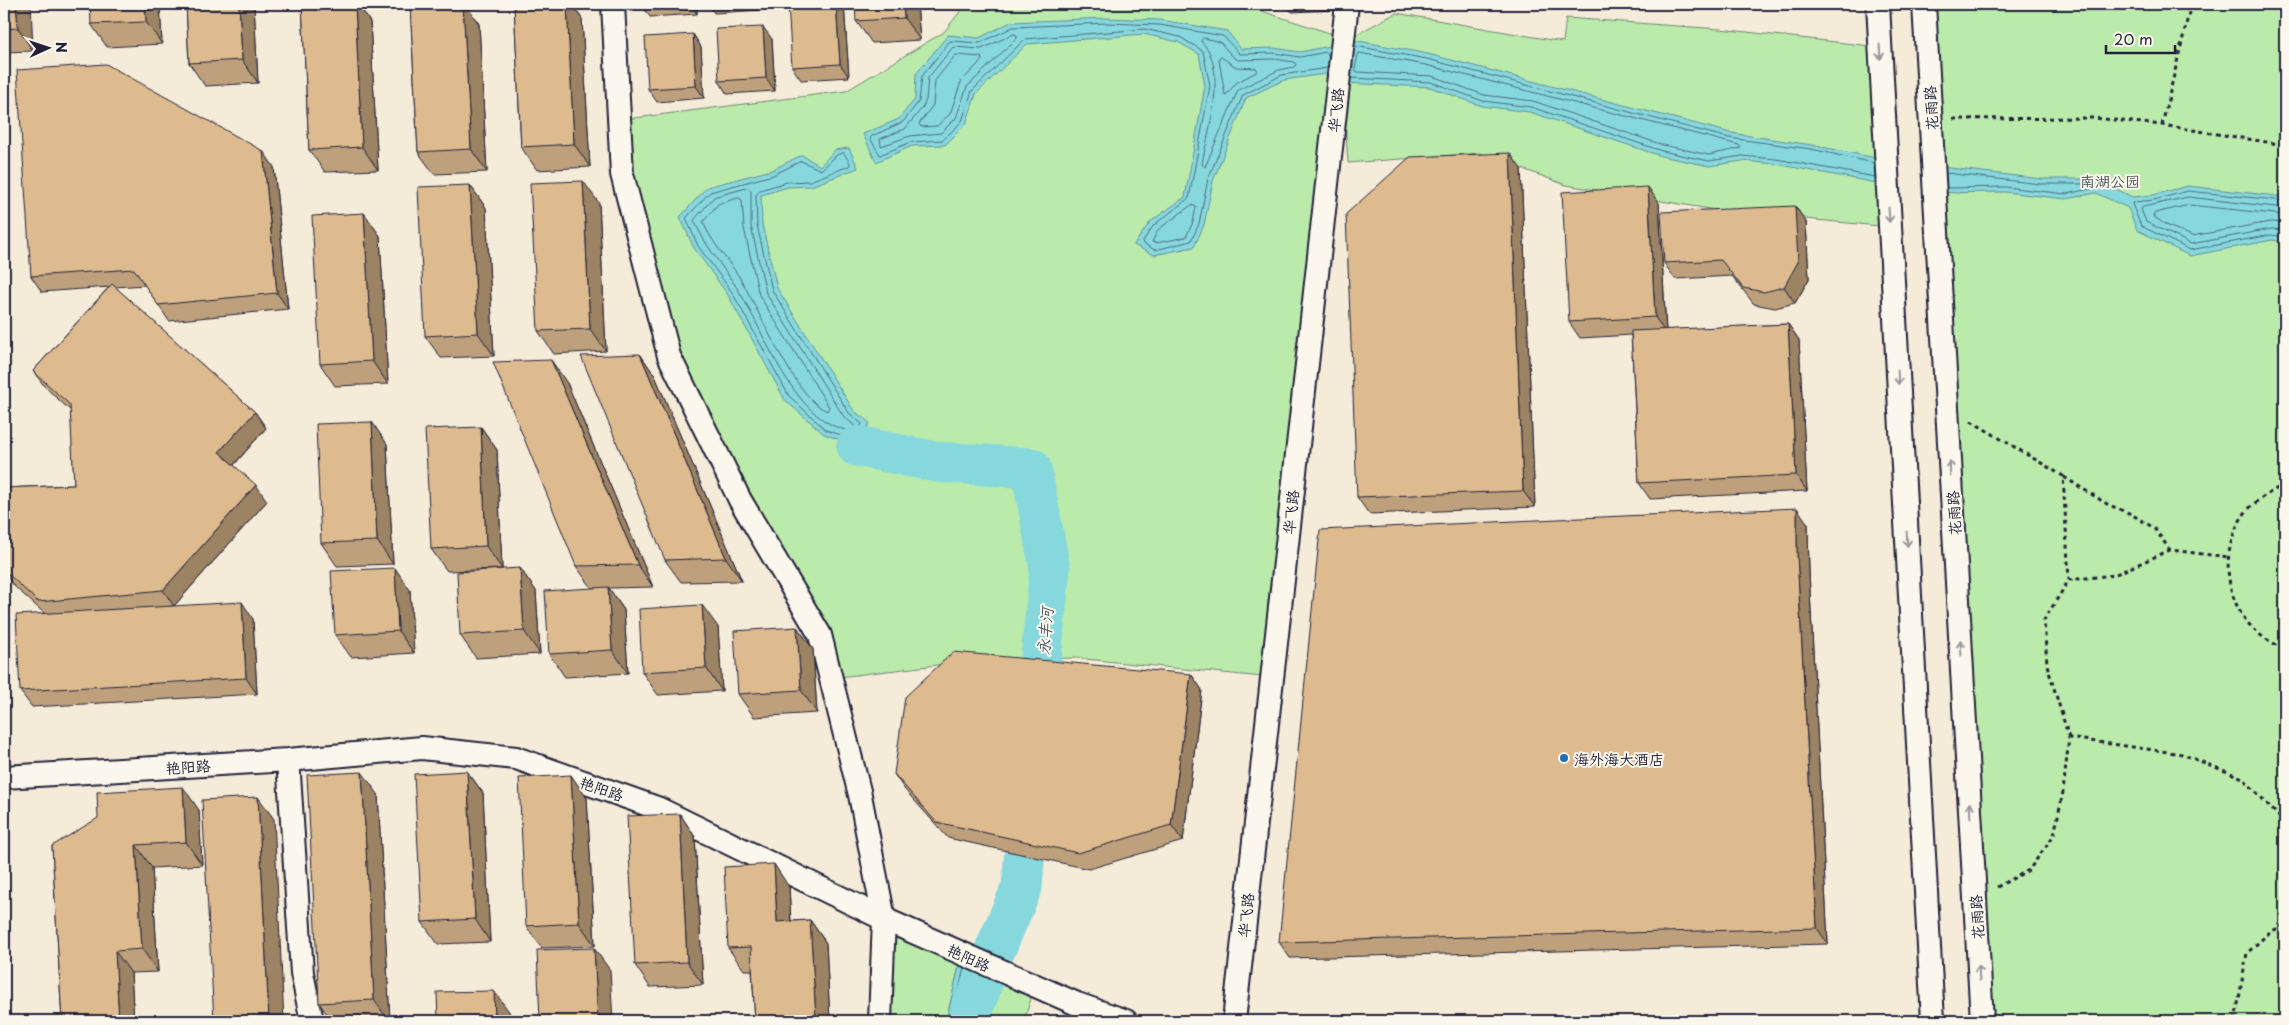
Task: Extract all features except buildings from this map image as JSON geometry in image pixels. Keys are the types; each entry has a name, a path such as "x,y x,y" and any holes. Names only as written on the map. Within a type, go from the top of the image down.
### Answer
{"street":[{"path":"613,4 622,174 669,356 740,500 820,635 860,795 884,920 880,1021"},
{"name":"华飞路","path":"1234,1021 1347,4"},
{"path":"1878,4 1933,1021"},
{"name":"花雨路","path":"1924,4 1982,1021"},
{"name":"艳阳路","path":"4,777 288,760 422,748 516,758 657,808 884,920 1077,1004 1126,1021"},
{"path":"288,760 302,973 312,1021"}],"path":[{"path":"2162,125 2191,4"},
{"path":"1931,120 2094,118 2162,125 2285,145"},
{"path":"1947,407 2107,504 2131,514 2154,528 2170,550"},
{"path":"1975,899 2029,870 2054,835 2063,792 2070,738 2047,665 2044,620 2069,580 2063,476"},
{"path":"2285,484 2262,497 2241,518 2229,546 2227,575 2235,604 2252,628 2274,644 2285,648"},
{"path":"2069,580 2114,575 2170,550 2228,557"},
{"path":"2070,738 2182,754 2243,778 2285,823"},
{"path":"2234,1021 2247,953 2270,932 2285,925"}],"green space":[{"path":"966,4 1240,4 1348,39 1396,13 1563,42 1566,18 1720,29 1880,47 1890,227 1721,211 1566,185 1480,153 1348,163 1343,88 1272,678 1076,658 977,660 831,678 669,356 619,120 846,91 944,32"},
{"name":"南湖公园","path":"1924,4 2285,4 2285,1021 1982,1021"},
{"path":"884,919 962,954 946,1021 880,1021"},
{"path":"998,970 1035,986 1024,1021 988,1021"}],"water":[{"path":"1107,18 1160,20 1227,31 1241,49 1274,48 1300,52 1335,45 1332,73 1284,80 1246,98 1213,181 1204,225 1194,247 1154,255 1134,245 1150,222 1185,197 1205,86 1199,54 1178,42 1144,34 1027,44 976,94 966,124 945,145 912,146 876,162 863,134 899,119 915,99 916,74 948,35 979,38 1011,22"},
{"path":"1348,39 1428,54 1731,133 1812,145 1886,160 1887,185 1776,164 1742,161 1709,166 1661,156 1530,112 1482,106 1430,87 1342,83"},
{"path":"849,148 858,168 811,186 788,187 761,195 762,224 777,288 854,411 870,423 857,446 824,434 785,400 728,295 694,248 680,217 707,187 772,170 802,155 820,166 835,150"},
{"path":"1933,166 2041,179 2097,179 2132,197 2153,195 2188,186 2285,197 2285,242 2272,240 2190,256 2137,230 2128,208 2096,193 2066,199 2005,192 1935,193"},
{"path":"962,954 998,970 988,1021 946,1021"}],"waterway":[{"name":"永丰河","path":"857,446 936,462 1031,468 1050,569 1035,717"},
{"name":"永丰河","path":"969,1021 988,966 1022,887 1029,799"}],"place":[{"name":"海外海大酒店","path":"1564,758"}]}
